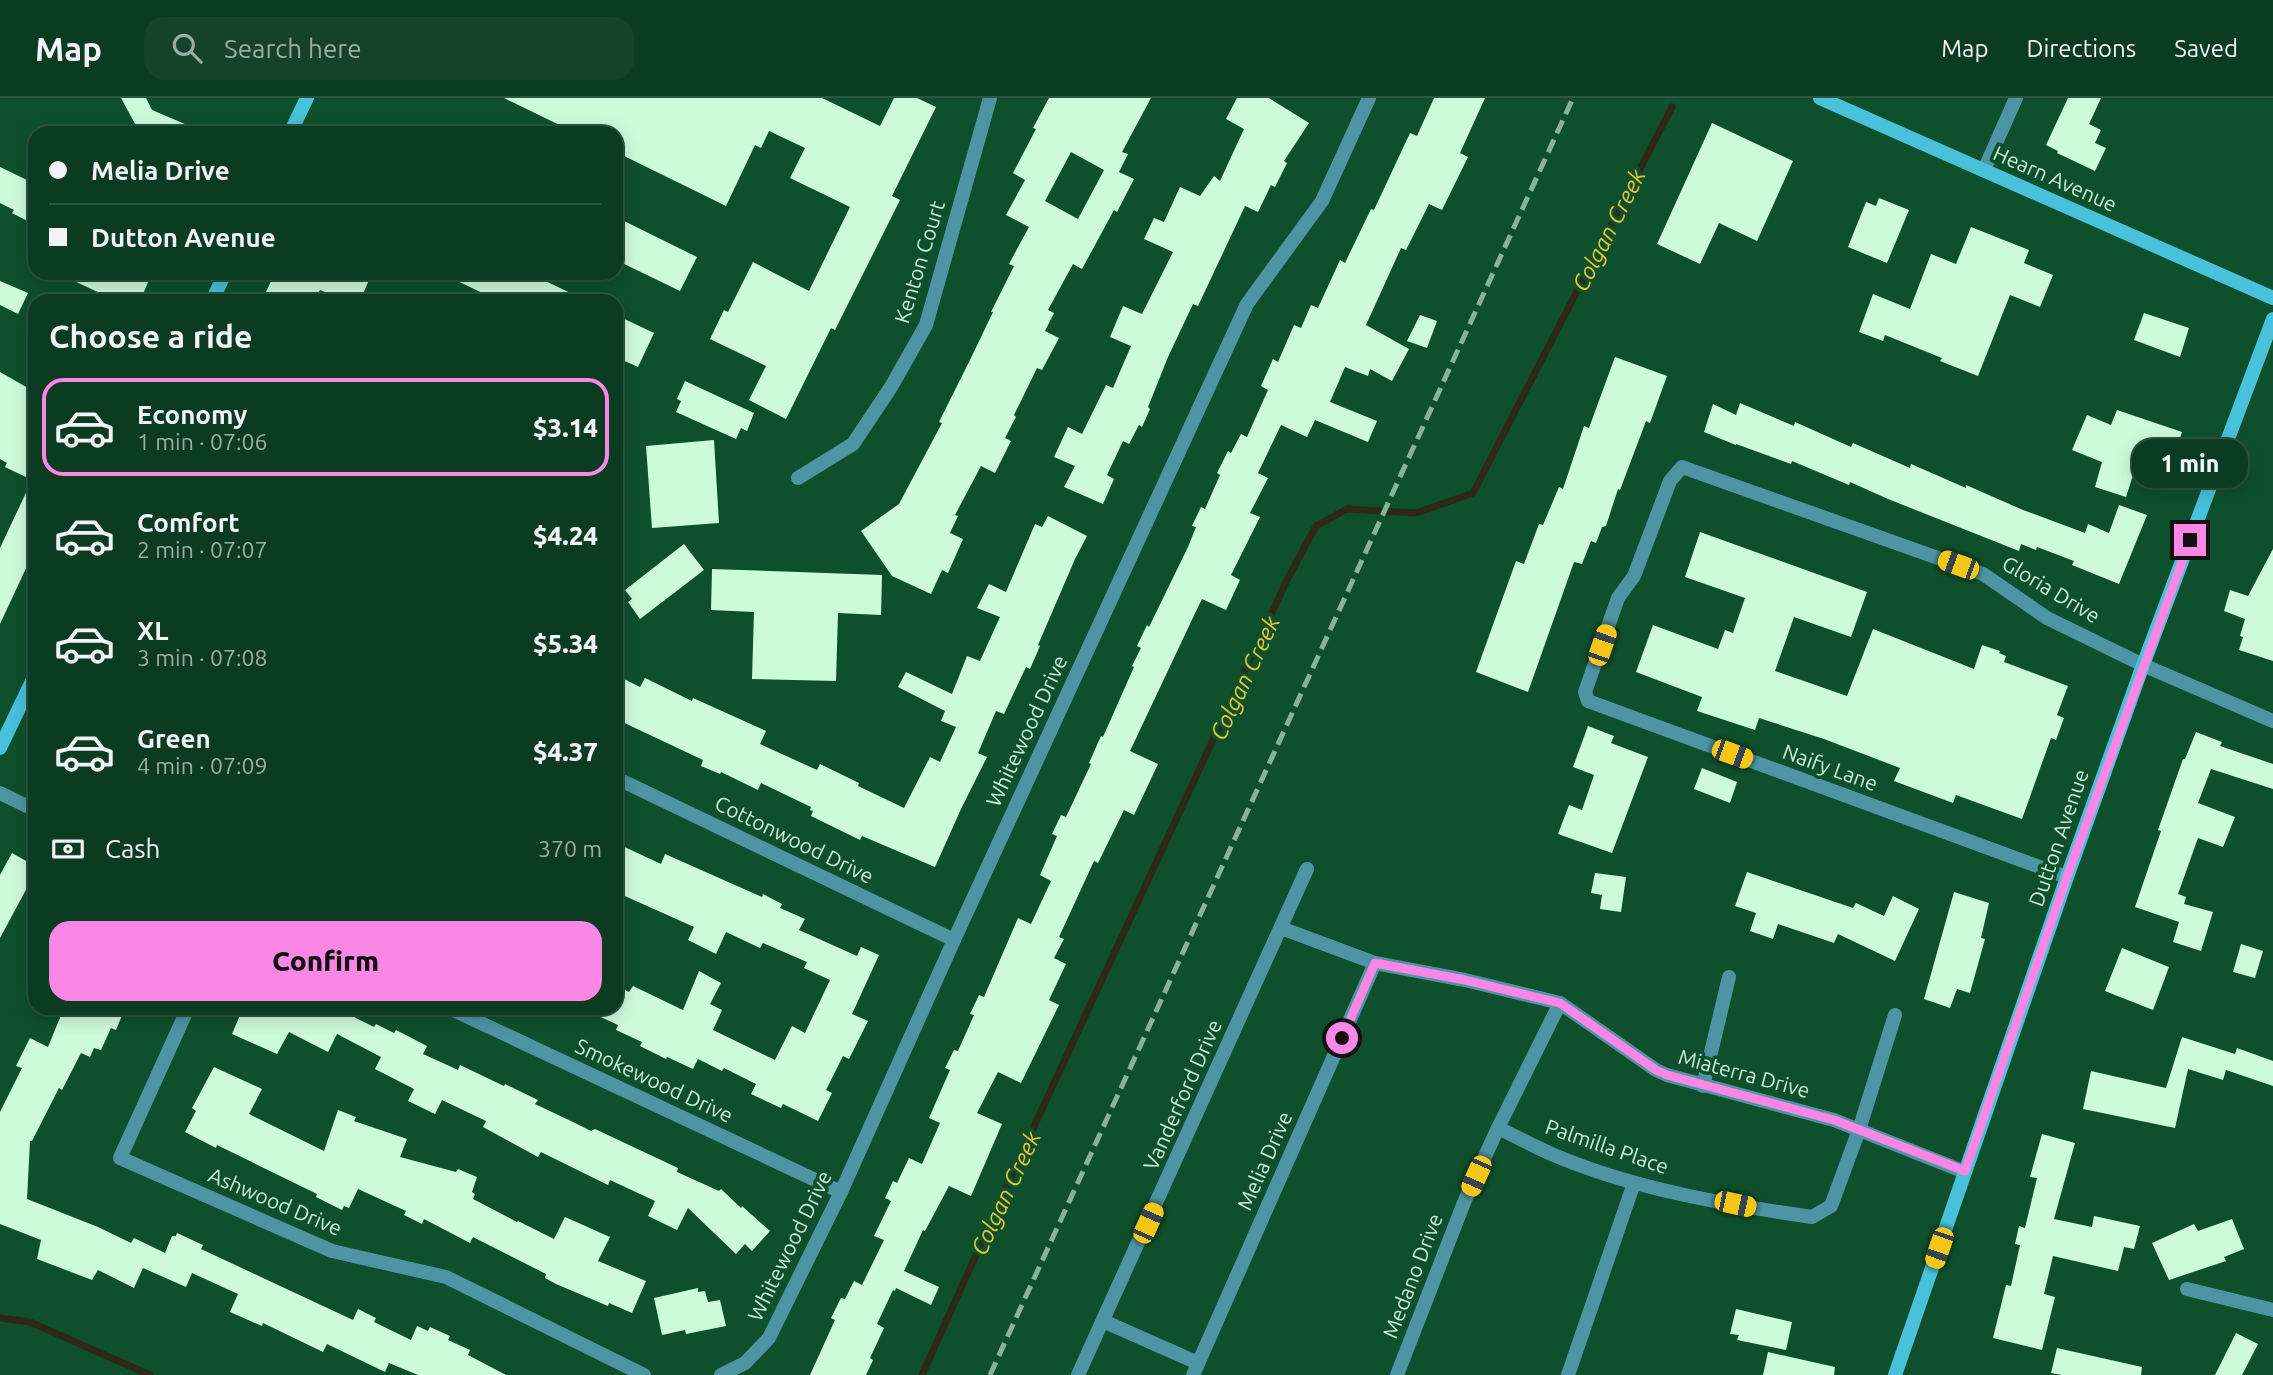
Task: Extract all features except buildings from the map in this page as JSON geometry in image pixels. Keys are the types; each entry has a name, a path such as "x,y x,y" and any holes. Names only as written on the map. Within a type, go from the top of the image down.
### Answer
{"main road":[{"path":"293,126 307,98"},
{"name":"Hearn Avenue","path":"1820,98 2273,299"},
{"name":"Dutton Avenue","path":"1895,1375 2067,877 2273,319"},
{"path":"0,748 28,690"}],"street":[{"name":"Kenton Court","path":"798,478 853,444 891,387 926,325 990,98"},
{"name":"Whitewood Drive","path":"721,1375 745,1363 769,1338 841,1192 1247,304 1322,201 1369,98"},
{"path":"1984,170 2016,98"},
{"name":"Gloria Drive","path":"1585,692 1618,598 1634,576 1670,481 1682,467 1983,574 2048,618 2143,666 2273,722"},
{"name":"Naify Lane","path":"1585,692 1588,701 2067,877"},
{"name":"Cottonwood Drive","path":"623,781 954,940"},
{"path":"0,793 28,807"},
{"name":"Vanderford Drive","path":"1078,1375 1307,869"},
{"name":"Miaterra Drive","path":"1282,928 1375,963 1465,980 1560,1003 1656,1070 1703,1086 1834,1120 1965,1171"},
{"name":"Melia Drive","path":"1195,1369 1375,963"},
{"path":"1703,1086 1729,977"},
{"name":"Medano Drive","path":"1397,1375 1465,1200 1560,1003"},
{"name":"Ashwood Drive","path":"185,1015 120,1158 332,1251 446,1277 644,1375"},
{"name":"Smokewood Drive","path":"464,1015 841,1192"},
{"name":"Palmilla Place","path":"1498,1128 1561,1158 1634,1183 1761,1210 1812,1217 1831,1206 1859,1130 1895,1015"},
{"path":"1569,1375 1634,1183"},
{"path":"2187,1289 2273,1310"},
{"path":"1103,1321 1195,1369"}],"waterway":[{"name":"Colgan Creek","path":"922,1375 1287,580 1316,526 1347,509 1416,513 1473,493 1672,107"},
{"name":"Colgan Creek","path":"0,1318 30,1322 150,1375"}],"railway":[{"path":"990,1375 1573,98"}],"route":[{"path":"1342,1038 1375,963 1465,980 1560,1003 1667,1075 1834,1120 1965,1171 2067,877 2190,540"}]}
